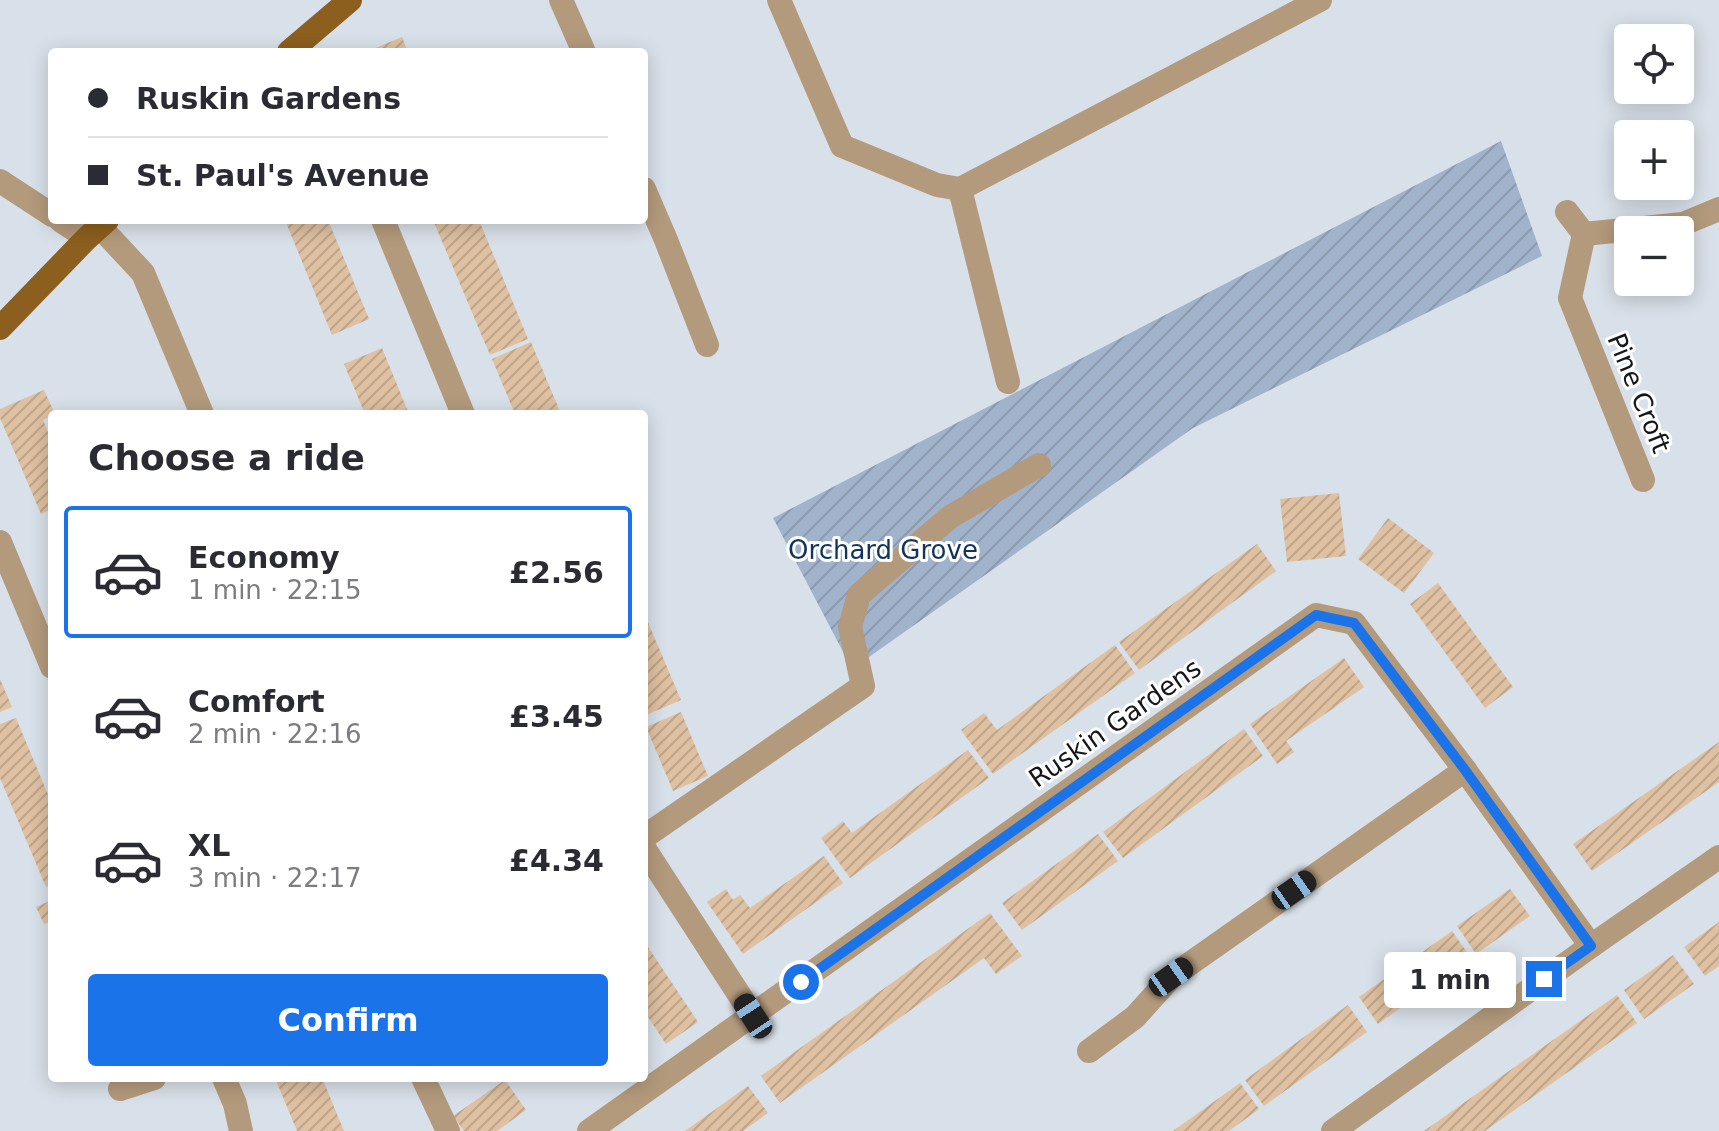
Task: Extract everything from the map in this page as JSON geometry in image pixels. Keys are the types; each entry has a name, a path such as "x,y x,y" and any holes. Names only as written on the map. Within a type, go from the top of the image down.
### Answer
{"main road":[{"path":"296,48 350,0"},
{"path":"0,328 98,228"}],"street":[{"path":"561,0 582,48"},
{"path":"779,0 842,146 937,185 960,189 1320,0"},
{"path":"0,181 48,212"},
{"path":"960,189 1008,382"},
{"path":"648,198 707,345"},
{"path":"1567,212 1584,234 1683,224 1719,209"},
{"path":"385,224 461,410"},
{"path":"98,228 143,273 200,410"},
{"name":"Pine Croft","path":"1584,234 1570,298 1643,480"},
{"path":"648,834 863,686 850,627 859,595 950,517 1039,465"},
{"path":"0,542 48,657"},
{"name":"Ruskin Gardens","path":"589,1131 1316,615 1354,623 1465,770 1591,946"},
{"path":"1089,1051 1135,1017 1171,977 1465,770"},
{"path":"648,854 753,1016"},
{"path":"1333,1131 1719,857"},
{"path":"120,1089 142,1082"},
{"path":"226,1082 241,1131"},
{"path":"425,1082 448,1131"}],"green space":[{"name":"Orchard Grove","path":"1501,141 1542,256 1193,428 852,669 773,518"}],"building":[{"path":"402,37 406,48 376,48"},
{"path":"287,224 330,224 369,319 332,335"},
{"path":"435,224 481,224 528,339 490,355"},
{"path":"531,342 559,410 513,410 492,359"},
{"path":"382,348 407,410 363,410 344,364"},
{"path":"44,390 53,410 48,410 48,418 43,420 48,432 48,511 41,514 0,418 0,409"},
{"path":"1339,493 1346,556 1287,562 1280,499"},
{"path":"1388,518 1434,553 1404,593 1358,559"},
{"path":"1257,544 1276,571 1139,670 1119,642"},
{"path":"1438,583 1513,687 1485,708 1410,604"},
{"path":"648,622 681,700 648,714"},
{"path":"1115,645 1135,673 993,774 961,730 984,713 997,730"},
{"path":"1344,658 1364,687 1286,741 1294,752 1277,764 1250,724"},
{"path":"0,679 12,707 0,712"},
{"path":"681,712 708,776 673,791 648,726"},
{"path":"16,718 48,794 46,887 0,778 0,724"},
{"path":"1244,729 1263,756 1123,858 1103,832"},
{"path":"1719,742 1719,782 1592,871 1573,844"},
{"path":"968,750 989,778 850,878 821,838 843,821 852,833"},
{"path":"1098,834 1118,861 1022,930 1002,903"},
{"path":"824,856 843,883 743,954 707,902 726,889 733,900 740,895 750,908"},
{"path":"1510,889 1530,916 1476,954 1457,926"},
{"path":"48,902 48,922 44,924 36,907"},
{"path":"990,913 1022,956 996,974 984,958 780,1103 761,1076"},
{"path":"1719,922 1719,966 1705,976 1684,947"},
{"path":"1452,931 1471,958 1378,1024 1359,997"},
{"path":"648,947 698,1022 666,1044 648,1017"},
{"path":"1673,955 1694,984 1644,1019 1624,990"},
{"path":"1617,995 1637,1023 1485,1131 1424,1131"},
{"path":"1348,1005 1367,1032 1264,1106 1245,1080"},
{"path":"277,1082 324,1082 344,1131 297,1131"},
{"path":"502,1082 506,1082 526,1110 497,1131 464,1131 453,1116"},
{"path":"1240,1083 1259,1109 1229,1131 1173,1131"},
{"path":"748,1086 768,1113 743,1131 685,1131"}],"route":[{"path":"801,982 1316,615 1354,623 1465,770 1591,946 1544,979"}]}
